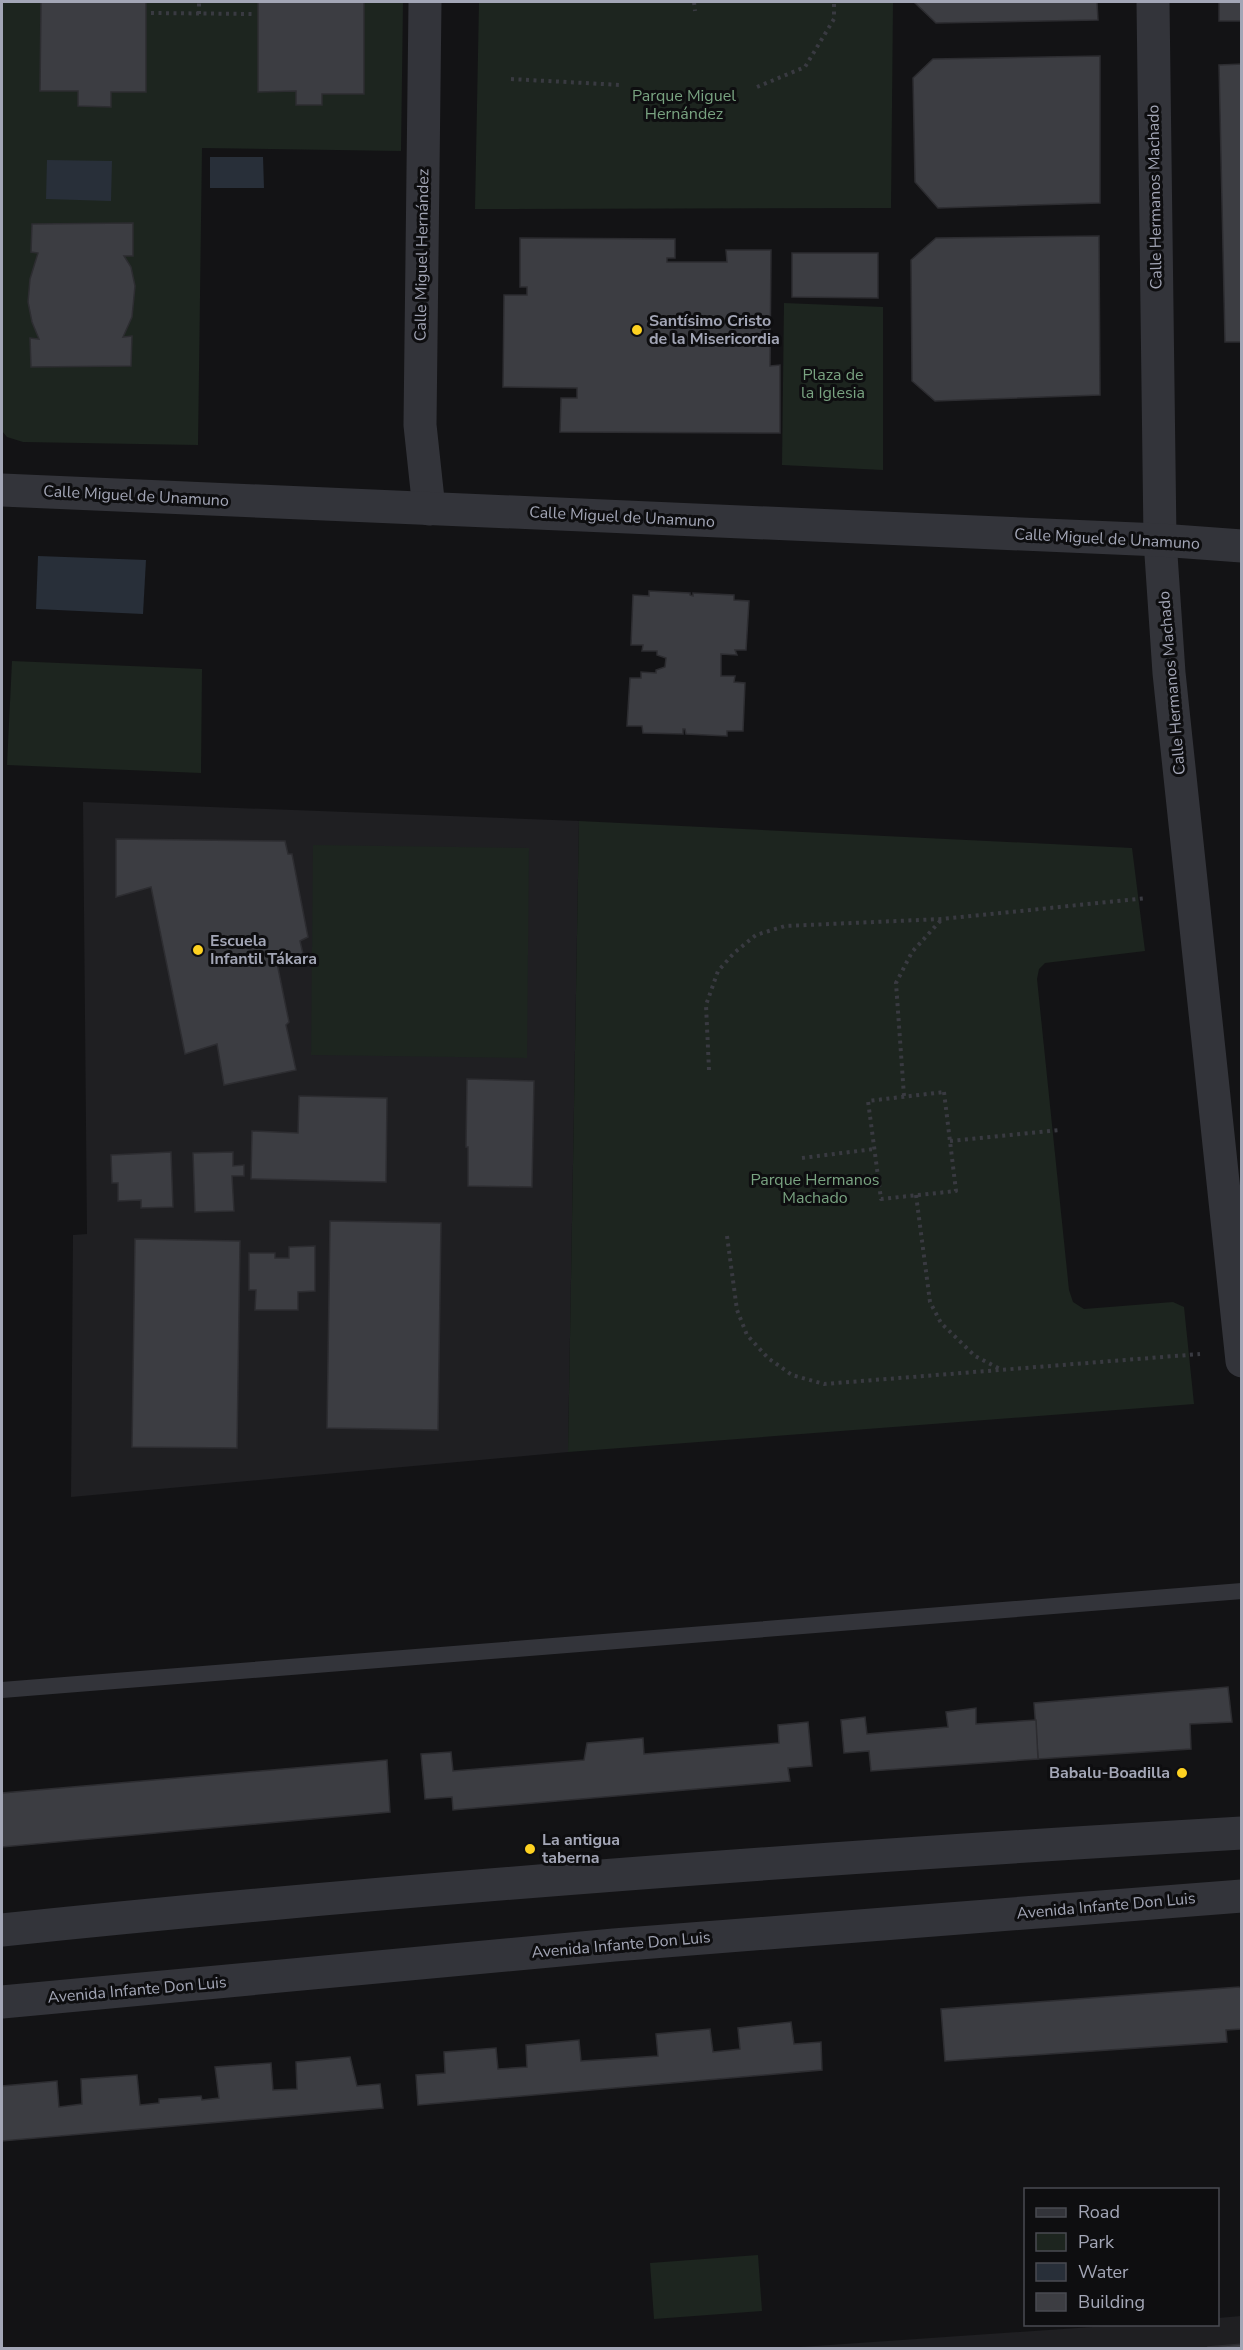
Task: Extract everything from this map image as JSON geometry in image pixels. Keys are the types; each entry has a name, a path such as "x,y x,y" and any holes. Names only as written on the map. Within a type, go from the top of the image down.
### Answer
{"street":[{"name":"Calle Miguel Hernández","path":"425,2 420,425 429,509"},
{"name":"Calle Hermanos Machado","path":"1153,2 1160,540 1169,673 1229,1116 1242,1361"},
{"name":"Calle Miguel de Unamuno","path":"2,490 1160,540 1242,546"},
{"path":"2,1929 609,1876 1242,1833"},
{"name":"Avenida Infante Don Luis","path":"2,2002 626,1944 1242,1896"}],"lane":[{"path":"2,1690 1242,1591"}],"path":[{"path":"199,2 199,14"},
{"path":"694,2 695,11"},
{"path":"757,87 805,67 834,19 834,2"},
{"path":"151,13 252,14"},
{"path":"511,79 621,85"},
{"path":"709,1070 706,1005 718,971 756,934 785,926 942,919 1147,898"},
{"path":"904,1096 896,982 912,952 942,919"},
{"path":"944,1092 956,1191 881,1199 868,1101 904,1096 944,1092"},
{"path":"950,1141 1059,1130"},
{"path":"802,1158 874,1149"},
{"path":"916,1195 930,1302 941,1323 975,1356 1002,1371"},
{"path":"727,1236 737,1310 747,1335 768,1358 792,1375 824,1384 1200,1354"}],"shaded area":[{"path":"83,802 579,821 568,1452 71,1497 73,1235 87,1234"},
{"path":"1241,2316 1241,2348 786,2348 1106,2326 1219,2326 1219,2318"}],"green space":[{"path":"2,2 41,2 40,91 78,91 78,106 110,107 111,92 146,92 146,2 258,2 258,91 296,91 296,105 321,105 322,94 364,93 364,2 403,2 401,151 202,148 198,445 23,442 7,437 2,431","holes":["133,223 133,256 124,256 134,296 123,337 132,337 130,366 31,367 30,338 39,339 30,306 30,286 38,253 31,252 32,224"]},
{"name":"Parque Miguel Hernández","path":"479,2 893,2 891,208 475,209"},
{"name":"Plaza de la Iglesia","path":"784,303 883,307 883,470 782,465"},
{"path":"12,661 202,669 201,773 7,765"},
{"name":"Parque Hermanos Machado","path":"579,821 1132,848 1145,951 1045,963 1039,969 1037,979 1069,1290 1073,1302 1084,1309 1173,1302 1184,1307 1194,1404 568,1452"},
{"path":"313,845 529,848 527,1058 311,1055"},
{"path":"758,2255 762,2311 654,2319 650,2263"}],"water":[{"path":"210,157 263,157 264,188 210,188"},
{"path":"47,160 112,161 111,201 46,199"},
{"path":"38,556 146,560 143,614 36,609"}],"building":[{"path":"41,2 146,2 146,92 111,92 111,107 78,106 78,91 40,91"},
{"path":"258,2 364,2 364,94 322,94 322,105 296,105 296,91 258,92"},
{"path":"914,2 1097,2 1098,20 936,23"},
{"path":"1219,2 1242,2 1242,21 1219,21"},
{"path":"1100,56 1100,203 938,208 915,182 913,78 933,59"},
{"path":"1242,64 1242,342 1225,342 1219,65"},
{"path":"133,223 133,256 124,256 131,267 135,286 132,317 123,337 132,336 131,366 31,367 30,338 39,339 32,322 28,302 30,279 38,253 31,252 32,224"},
{"path":"1099,236 1100,395 935,401 912,381 911,260 936,238"},
{"name":"Santísimo Cristo de la Misericordia","path":"520,238 675,239 675,258 667,258 667,262 727,262 726,250 771,250 770,366 780,365 780,433 560,432 561,398 577,398 577,388 503,387 504,295 527,295 527,287 520,287"},
{"path":"792,253 878,253 878,298 792,297"},
{"path":"649,591 690,593 693,596 693,593 734,595 734,600 749,601 746,650 735,650 737,655 721,654 721,676 735,676 734,682 745,683 743,731 727,731 727,736 686,734 685,729 683,729 683,734 643,733 642,726 627,726 630,678 641,678 641,672 656,673 656,670 665,667 666,658 657,655 657,651 642,651 643,645 631,645 633,595 649,596"},
{"path":"116,839 285,841 288,854 292,854 308,937 300,941 304,958 277,963 289,1022 286,1025 296,1070 224,1085 217,1044 185,1054 151,887 116,897"},
{"path":"467,1079 534,1081 532,1187 468,1186"},
{"path":"299,1096 387,1098 386,1182 251,1179 252,1131 298,1133"},
{"path":"171,1152 173,1207 141,1208 141,1200 118,1201 118,1183 112,1183 111,1155"},
{"path":"233,1152 233,1166 244,1165 244,1176 232,1176 234,1211 195,1212 193,1153"},
{"path":"330,1221 441,1223 438,1430 327,1428"},
{"path":"135,1239 240,1241 237,1448 132,1447"},
{"path":"315,1246 315,1291 298,1292 298,1310 255,1310 256,1290 249,1290 249,1253 275,1253 275,1258 289,1258 289,1247"},
{"path":"1228,1687 1232,1722 1190,1724 1191,1749 1038,1759 1034,1703"},
{"path":"976,1708 976,1724 1036,1720 1038,1759 871,1771 869,1751 844,1753 841,1720 865,1717 867,1734 948,1727 946,1712"},
{"path":"808,1722 812,1766 788,1768 790,1781 453,1810 452,1797 425,1799 421,1754 451,1752 453,1771 584,1760 587,1743 643,1738 644,1754 779,1743 778,1725"},
{"path":"387,1760 390,1812 2,1847 2,1793"},
{"path":"1239,1987 1242,1989 1242,2029 1226,2030 1227,2042 945,2061 941,2009"},
{"path":"791,2022 794,2044 821,2042 822,2070 418,2105 416,2075 445,2073 444,2052 496,2048 498,2069 527,2067 526,2045 579,2040 581,2061 658,2056 656,2034 710,2029 713,2052 740,2049 738,2028"},
{"path":"350,2057 357,2086 380,2084 383,2108 2,2141 2,2086 57,2081 59,2107 82,2104 81,2079 137,2075 140,2105 159,2103 159,2099 201,2096 202,2100 219,2098 215,2067 271,2063 273,2090 297,2089 296,2062"},
{"path":"1242,2344 1242,2348 1208,2348 1208,2347"}],"place":[{"name":"Santísimo Cristo de la Misericordia","path":"637,330"},
{"name":"Escuela Infantil Tákara","path":"198,950"},
{"name":"Babalu-Boadilla","path":"1182,1773"},
{"name":"La antigua taberna","path":"530,1849"}]}
